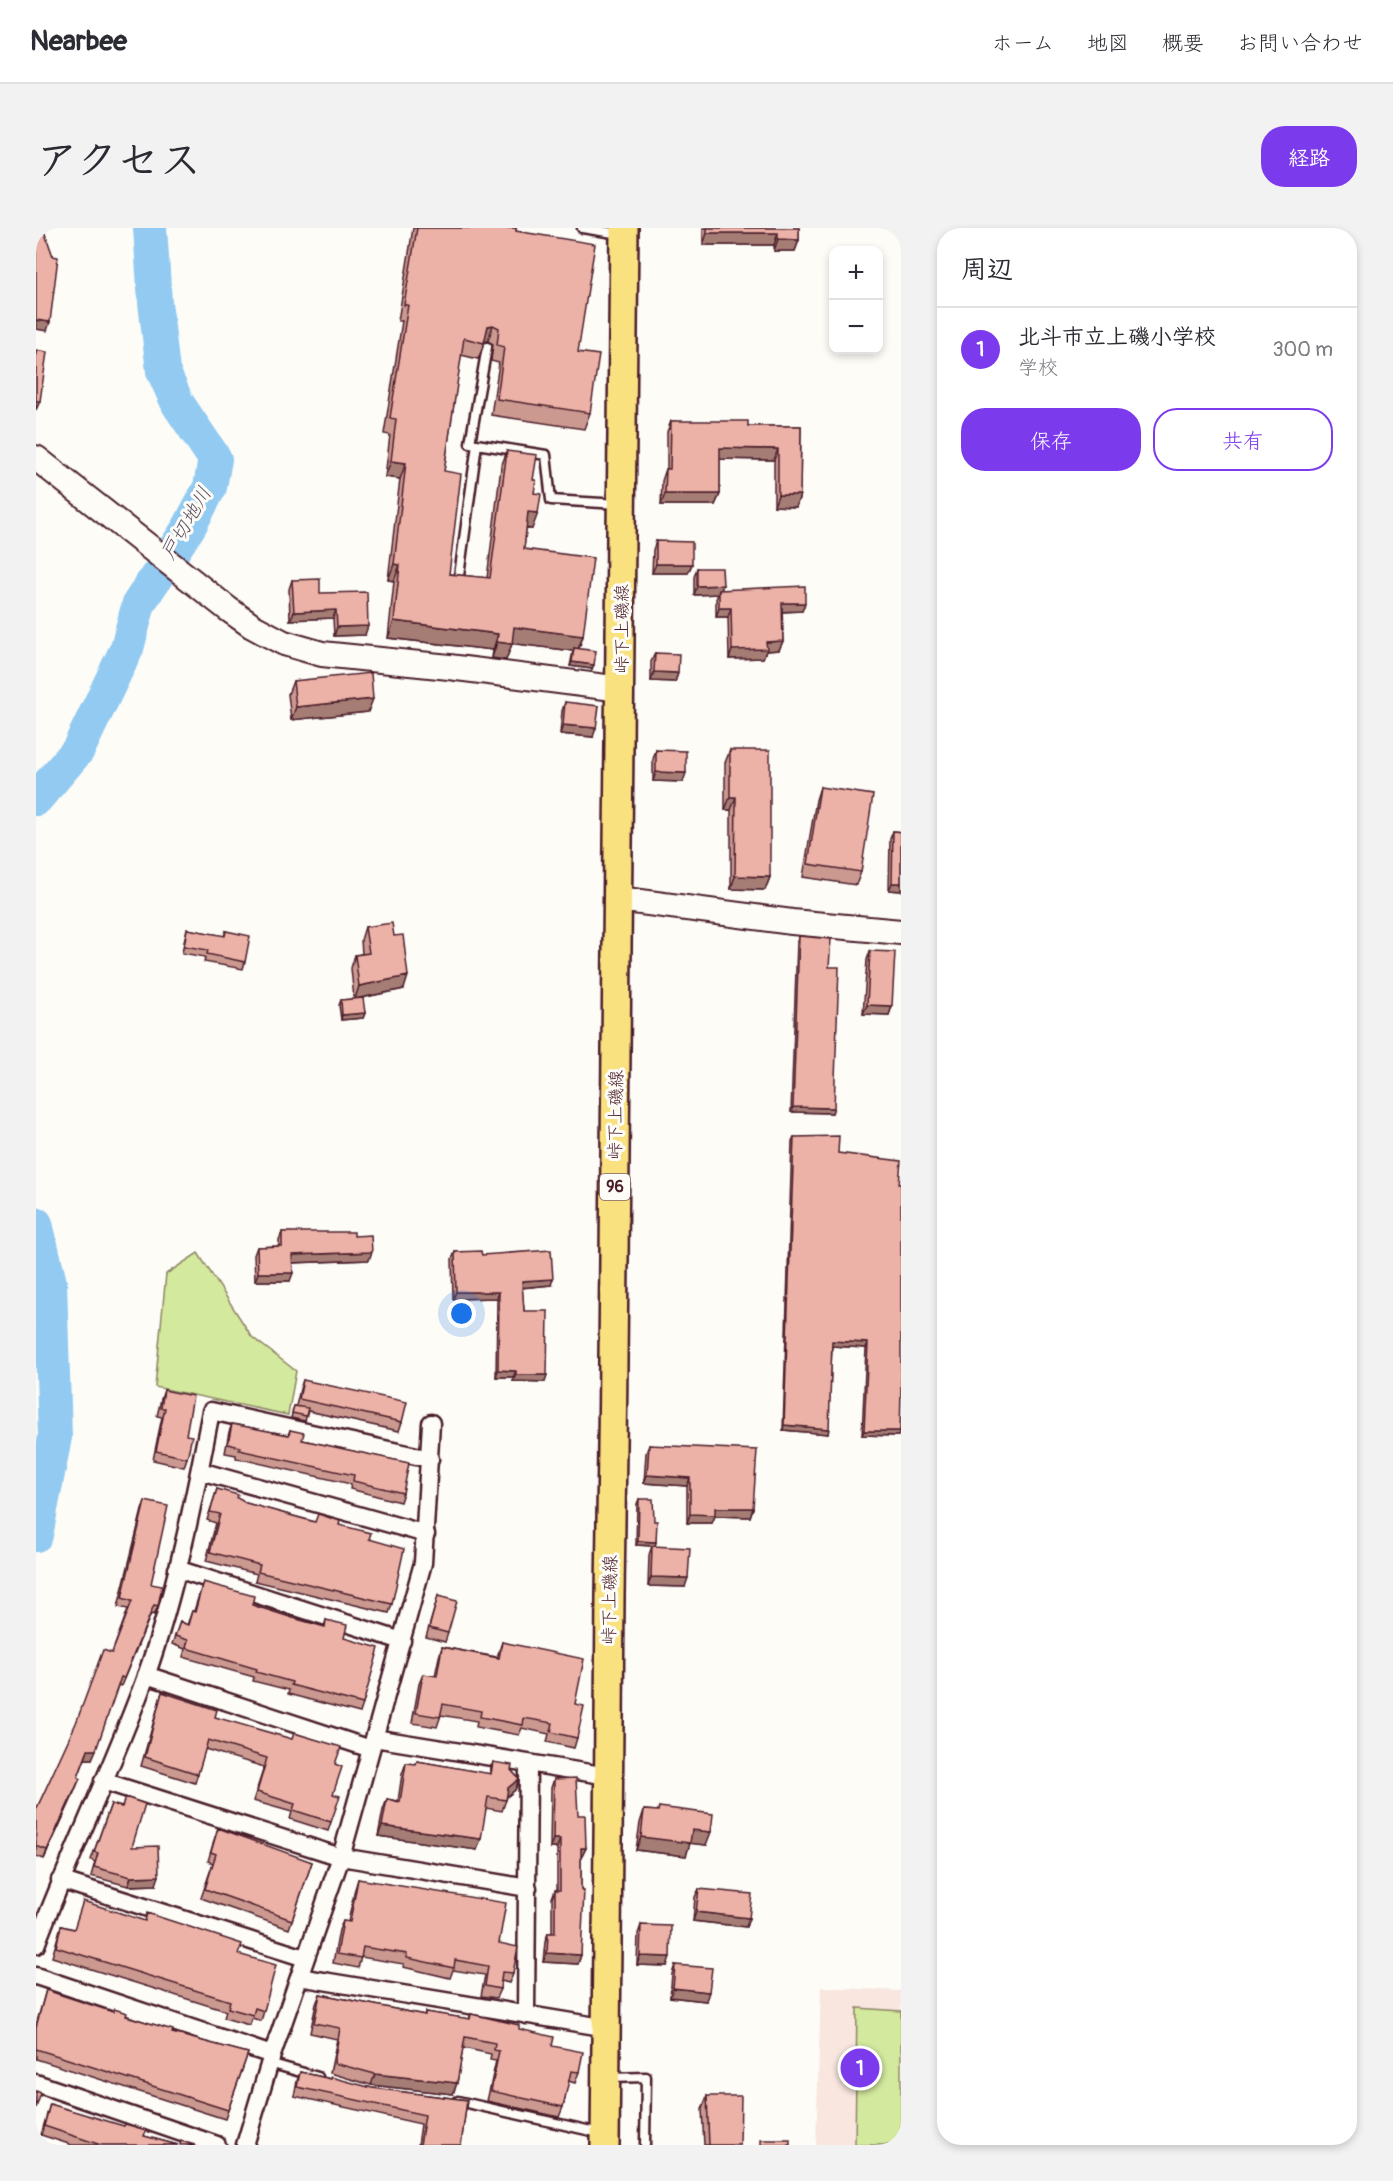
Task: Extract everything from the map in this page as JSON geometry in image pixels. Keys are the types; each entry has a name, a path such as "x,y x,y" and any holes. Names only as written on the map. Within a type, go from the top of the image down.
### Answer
{"main road":[{"name":"峠下上磯線","path":"605,2139 608,2028 608,1776 623,505 624,232"}],"street":[{"path":"37,459 210,595 252,626 284,643 322,654 449,667 621,689"},
{"path":"618,898 792,922 901,932"},
{"path":"36,1945 60,1880 146,1675 177,1569 211,1412 430,1459"},
{"path":"245,2145 271,2059 341,1857 423,1563 431,1423"},
{"path":"200,1471 426,1534"},
{"path":"177,1569 402,1641"},
{"path":"146,1675 373,1743 608,1776"},
{"path":"526,2015 528,1764"},
{"path":"103,1781 341,1857 528,1888"},
{"path":"60,1880 305,1958"},
{"path":"36,1976 271,2059"},
{"path":"299,1977 608,2028"},
{"path":"36,2083 217,2145"}],"lane":[{"path":"582,228 624,232"},
{"path":"487,347 470,443 546,455 551,500 623,505"},
{"path":"459,576 477,444"},
{"path":"271,2059 325,2079"},
{"path":"607,2078 646,2077 645,2145"},
{"path":"451,2100 605,2139"}],"shaded area":[{"path":"821,1987 901,1991 901,2145 816,2145"}],"green space":[{"path":"198,1253 252,1337 296,1371 288,1415 155,1387 166,1274"},
{"path":"857,2008 901,2011 901,2145 855,2145"}],"building":[{"path":"36,228 43,228 53,256 58,257 50,322 36,320"},
{"path":"417,228 516,228 516,231 595,244 578,352 599,355 590,413 497,399 504,347 497,345 499,328 493,325 488,326 484,343 464,338 444,471 461,474 449,574 490,578 507,451 537,455 533,480 536,480 534,493 541,494 538,513 528,512 524,549 593,558 583,636 514,627 512,644 497,642 498,634 394,621 400,565 394,564 406,463 391,461 396,419 390,418 408,305 404,305"},
{"path":"707,228 799,228 799,240 778,239 778,233 707,233"},
{"path":"36,350 47,352 40,401 36,401"},
{"path":"671,421 748,421 748,426 801,426 800,495 778,495 778,449 720,448 720,494 665,494 666,469 670,469"},
{"path":"656,541 692,542 692,564 656,564"},
{"path":"697,568 722,568 723,585 697,586"},
{"path":"320,579 320,593 367,592 368,626 337,627 336,610 294,612 292,580"},
{"path":"805,586 805,603 782,603 783,641 766,642 767,649 732,650 731,608 719,608 719,590"},
{"path":"574,648 596,651 594,665 572,662"},
{"path":"655,653 679,654 678,673 654,672"},
{"path":"371,673 373,699 296,707 293,681"},
{"path":"565,702 599,706 596,728 563,725"},
{"path":"656,750 686,751 686,773 656,772"},
{"path":"730,750 770,750 770,877 735,876 736,797 730,797"},
{"path":"820,787 873,795 861,872 808,864"},
{"path":"893,831 901,832 901,883 892,883"},
{"path":"392,923 394,936 403,935 408,976 359,986 355,955 369,953 365,927"},
{"path":"187,929 225,936 226,931 250,936 245,962 207,954 208,950 184,946"},
{"path":"799,936 831,939 829,967 839,967 834,1108 793,1107"},
{"path":"870,951 895,952 892,1006 867,1005"},
{"path":"363,998 365,1013 342,1015 341,1000"},
{"path":"839,1136 838,1153 901,1161 899,1184 901,1184 900,1431 864,1431 868,1343 832,1341 829,1429 784,1425 794,1137"},
{"path":"282,1232 354,1232 354,1236 371,1235 372,1252 292,1255 293,1273 258,1273 257,1247 282,1246"},
{"path":"551,1250 553,1279 522,1281 524,1311 548,1311 547,1375 516,1375 516,1371 498,1370 499,1292 456,1292 455,1252 481,1251 482,1255"},
{"path":"303,1380 407,1402 402,1422 299,1399"},
{"path":"164,1390 193,1396 186,1435 192,1436 187,1458 156,1451 165,1408 161,1408"},
{"path":"294,1406 308,1408 306,1416 292,1413"},
{"path":"232,1424 289,1435 290,1430 304,1433 302,1440 409,1463 403,1493 353,1481 354,1475 239,1450 240,1447 228,1444"},
{"path":"649,1445 757,1450 753,1508 715,1508 715,1515 690,1514 690,1478 647,1475"},
{"path":"217,1489 238,1495 237,1498 246,1503 315,1522 318,1514 340,1521 339,1525 371,1533 369,1539 404,1549 392,1604 258,1572 260,1565 210,1552 220,1514 210,1512"},
{"path":"639,1499 653,1499 654,1521 657,1521 656,1542 638,1541"},
{"path":"145,1501 168,1506 151,1584 162,1586 158,1606 154,1605 124,1678 121,1677 96,1750 88,1750 78,1777 80,1778 47,1850 36,1846 36,1810 76,1723 103,1650 112,1653 132,1601 122,1598"},
{"path":"652,1546 690,1548 688,1578 651,1577"},
{"path":"203,1582 254,1596 252,1605 293,1618 325,1627 326,1620 347,1625 344,1638 379,1648 363,1704 291,1685 292,1682 256,1672 257,1669 186,1648 188,1640 175,1636 180,1622 188,1625 192,1611 195,1612"},
{"path":"438,1596 457,1601 448,1633 429,1628"},
{"path":"502,1642 584,1659 575,1704 584,1706 577,1738 551,1732 553,1723 524,1718 523,1725 480,1717 481,1711 443,1704 440,1717 416,1713 423,1674 437,1676 442,1647 499,1658"},
{"path":"162,1692 217,1710 215,1717 292,1739 294,1733 341,1747 335,1764 342,1767 333,1794 340,1796 331,1822 293,1810 295,1804 257,1792 267,1758 208,1740 198,1774 145,1757"},
{"path":"417,1761 491,1774 493,1762 512,1765 511,1770 519,1779 508,1788 506,1800 488,1797 481,1839 382,1826 387,1799 400,1802 406,1763 416,1764"},
{"path":"576,1778 578,1815 585,1815 586,1848 581,1848 581,1890 584,1890 581,1955 547,1953 548,1933 555,1933 555,1890 560,1890 560,1839 553,1839 554,1779"},
{"path":"125,1797 145,1804 132,1847 158,1846 159,1876 131,1877 94,1867 98,1853 94,1852 111,1804 122,1807"},
{"path":"659,1807 713,1814 711,1832 692,1830 690,1843 641,1837 644,1810 658,1811"},
{"path":"218,1828 312,1862 292,1920 205,1889 216,1854 211,1852"},
{"path":"358,1879 506,1903 499,1943 518,1947 513,1973 502,1972 500,1989 485,1986 488,1966 455,1960 454,1968 407,1958 407,1954 363,1947 361,1958 337,1954 343,1921 350,1922"},
{"path":"699,1889 752,1894 749,1918 696,1912"},
{"path":"83,1901 145,1921 147,1913 242,1944 238,1954 276,1965 264,2011 255,2008 253,2015 228,2008 230,2001 56,1947 61,1926 74,1929"},
{"path":"641,1925 671,1926 670,1957 640,1956"},
{"path":"675,1965 712,1968 709,1992 673,1988"},
{"path":"46,1990 113,2012 114,2009 127,2013 126,2016 173,2030 172,2033 248,2053 228,2110 36,2049 36,2027"},
{"path":"320,1994 425,2015 425,2012 470,2019 471,2014 519,2025 519,2029 554,2037 552,2046 583,2052 579,2072 571,2071 563,2107 491,2091 499,2051 494,2050 495,2043 465,2037 457,2083 375,2074 334,2063 340,2028 314,2023"},
{"path":"300,2072 331,2079 331,2077 372,2088 467,2100 461,2145 420,2145 425,2115 297,2087"},
{"path":"36,2091 41,2093 36,2108"},
{"path":"707,2096 741,2096 740,2145 709,2145"},
{"path":"50,2104 124,2126 125,2124 146,2130 144,2136 178,2145 101,2145 44,2126"},
{"path":"761,2140 790,2140 790,2145 761,2145"},
{"path":"181,2141 195,2145 180,2145"}],"waterway":[{"name":"戸切地川","path":"36,799 78,750 127,648 139,603 189,527 210,487 215,459 178,404 163,371 150,228"},
{"name":"戸切地川","path":"36,1224 50,1283 55,1437 36,1535"}],"place":[{"name":"北斗市立上磯小学校","path":"860,2068"}]}
